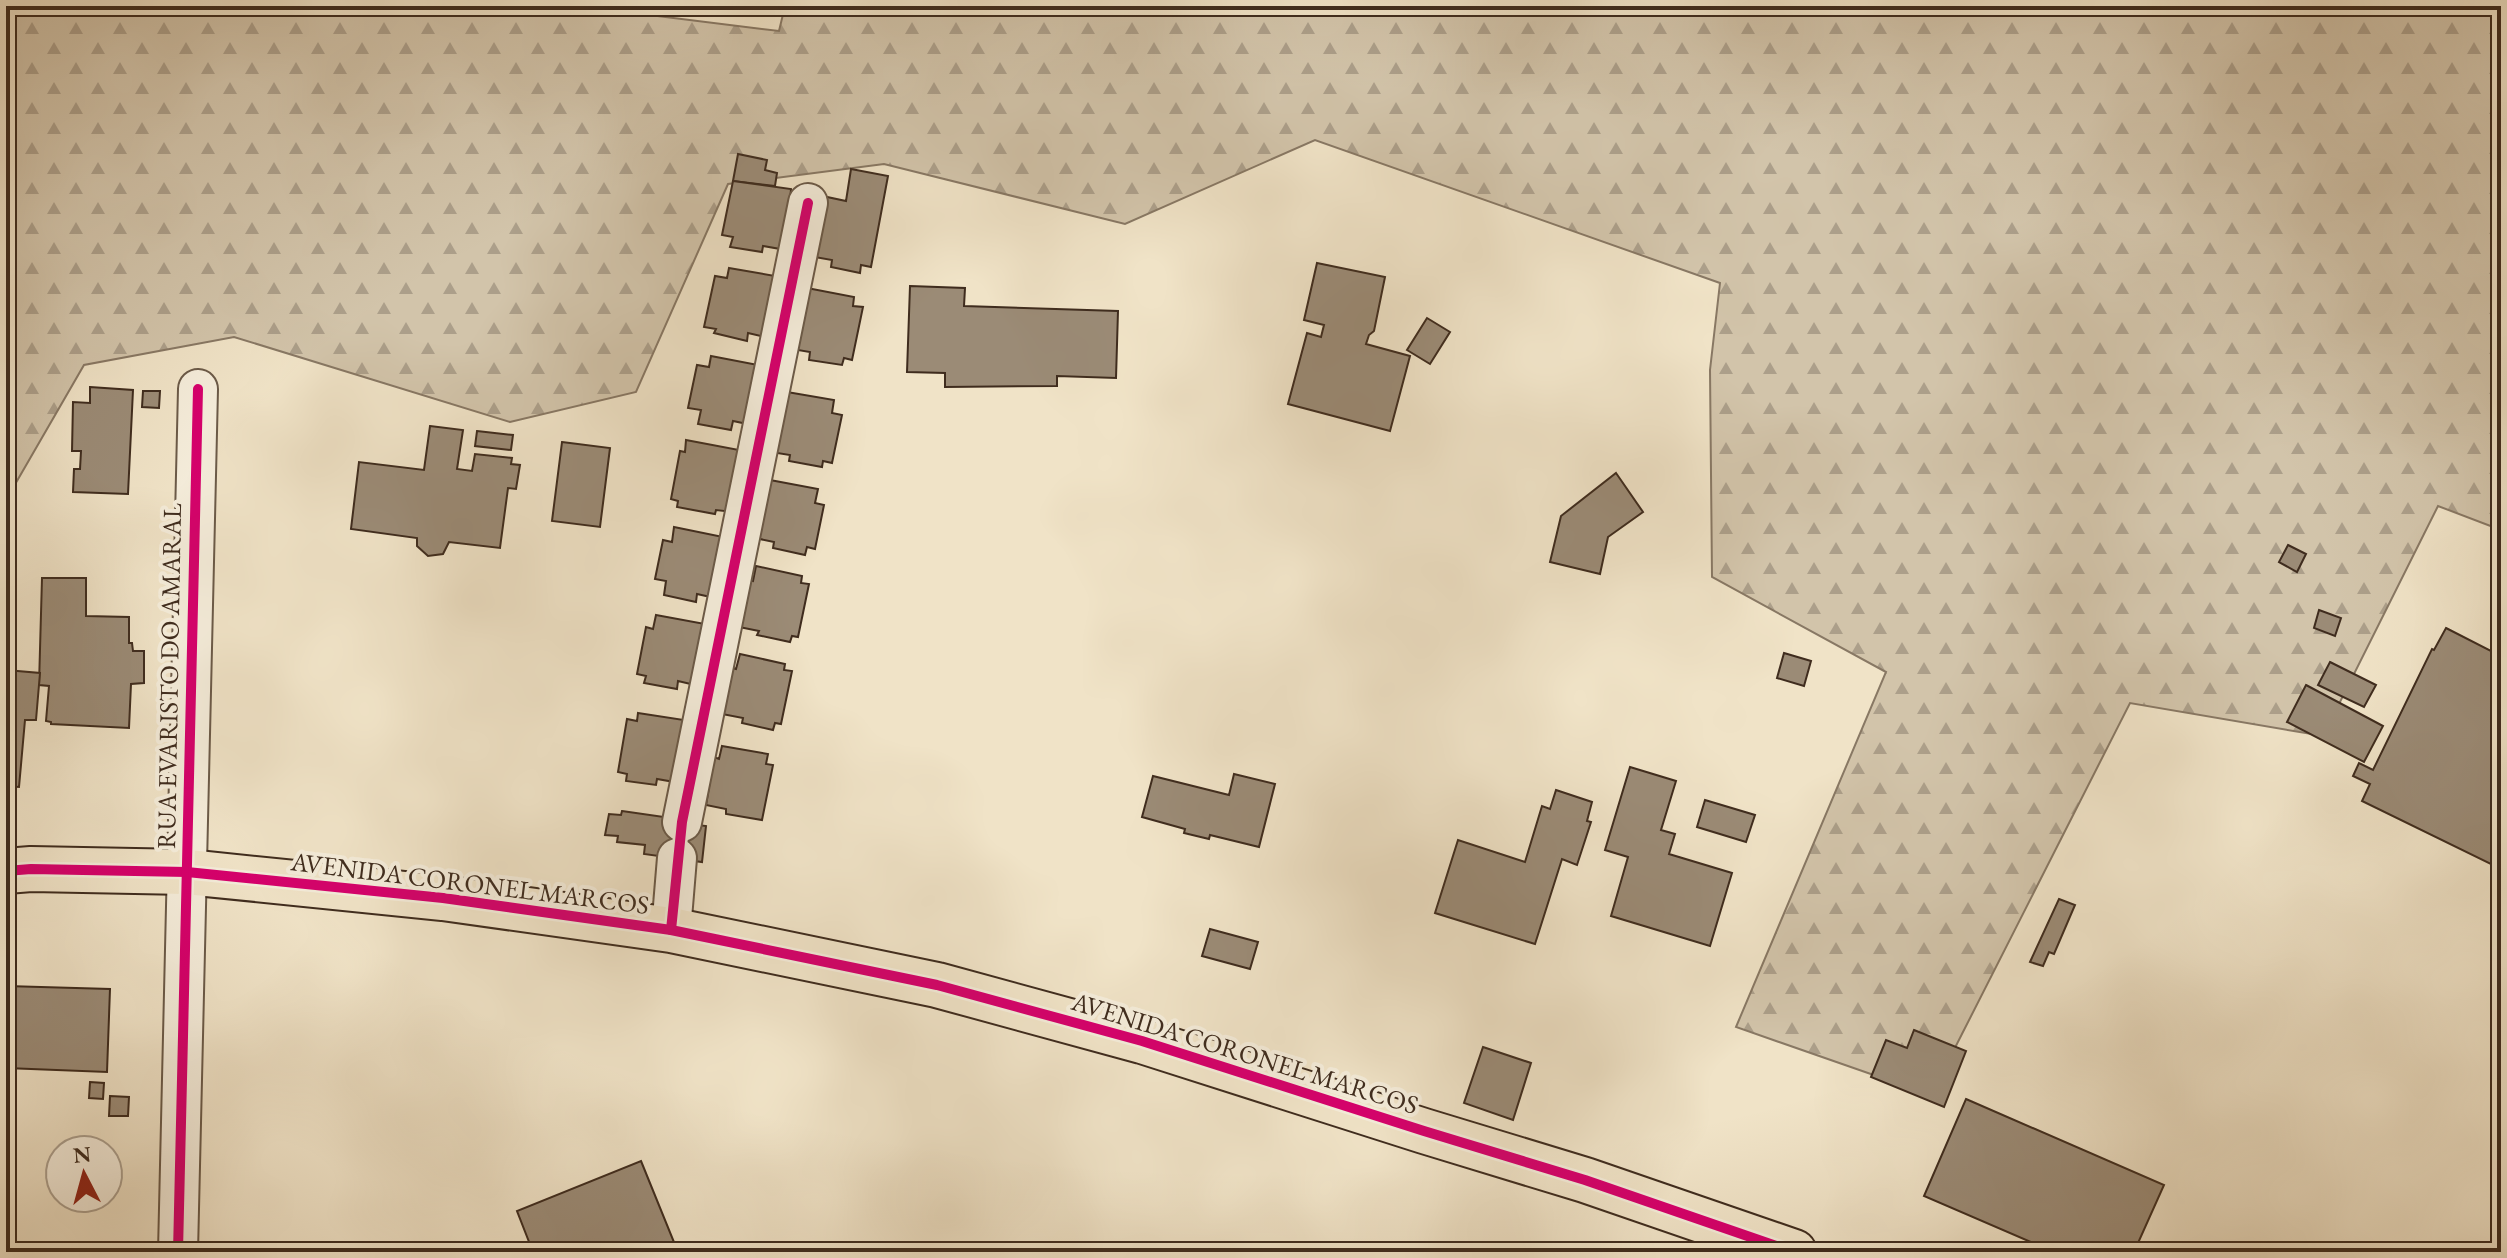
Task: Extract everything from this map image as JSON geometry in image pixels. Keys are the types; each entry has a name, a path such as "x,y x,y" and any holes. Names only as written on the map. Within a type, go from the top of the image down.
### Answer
{"main road":[{"name":"AVENIDA CORONEL MARCOS","path":"6,871 187,872 443,898 671,930 937,985 1142,1041 1585,1180 1794,1252"}],"street":[{"path":"671,930 680,840 808,203"},
{"name":"RUA EVARISTO DO AMARAL","path":"178,1252 198,389"}],"green space":[{"path":"6,6 577,6 779,31 785,6 2501,6 2501,530 2438,506 2323,736 2130,703 1931,1095 1736,1027 1886,672 1712,577 1710,370 1720,283 1315,140 1125,224 884,164 728,184 636,392 510,422 234,337 84,365 6,500"}],"building":[{"path":"738,154 767,160 765,170 777,173 775,186 733,181"},
{"path":"851,169 888,176 871,267 861,265 860,273 831,267 832,260 809,256 827,197 846,201"},
{"path":"733,181 791,189 786,250 763,246 762,252 730,247 733,237 722,235"},
{"path":"1317,263 1385,277 1374,331 1366,344 1410,356 1390,431 1288,404 1307,333 1321,337 1324,325 1304,320"},
{"path":"729,268 775,276 769,338 748,333 747,341 714,333 716,329 704,327 715,276 727,278"},
{"path":"910,286 965,288 964,306 1118,311 1116,378 1057,376 1057,386 945,387 945,373 907,372"},
{"path":"807,288 854,297 853,306 863,307 852,360 844,358 842,365 809,360 810,352 792,349"},
{"path":"1427,318 1450,332 1430,364 1407,350"},
{"path":"711,356 758,365 752,425 733,421 731,430 698,424 701,410 688,408 697,365 709,367"},
{"path":"90,387 133,390 128,494 73,492 74,469 80,469 81,451 72,451 73,402 90,403"},
{"path":"143,391 160,391 159,408 142,407"},
{"path":"787,392 834,400 832,413 842,415 832,463 823,461 822,467 789,461 790,455 771,452"},
{"path":"430,426 463,430 457,469 472,471 475,454 512,458 511,464 520,465 516,489 508,488 500,548 449,542 443,554 428,556 417,546 417,538 351,529 359,462 424,470"},
{"path":"477,431 513,435 511,450 475,446"},
{"path":"686,440 739,450 733,512 716,510 715,514 677,507 678,501 671,499 680,451 685,452"},
{"path":"562,442 610,448 600,527 552,521"},
{"path":"1616,473 1643,512 1608,537 1600,574 1550,562 1561,516"},
{"path":"770,480 818,489 815,503 824,505 815,549 807,547 805,555 773,548 774,542 755,538"},
{"path":"674,527 723,537 715,598 697,594 696,602 664,595 666,581 655,579 663,540 672,542"},
{"path":"2288,545 2306,554 2297,572 2279,562"},
{"path":"756,566 802,576 801,583 809,584 798,637 792,636 790,642 757,635 759,631 739,627 749,580 753,581"},
{"path":"42,578 86,578 86,616 129,617 129,643 132,643 133,651 144,651 144,683 131,684 129,728 51,724 46,721 49,686 39,685"},
{"path":"2319,610 2341,618 2335,636 2314,628"},
{"path":"656,615 705,624 699,686 678,681 677,689 644,683 646,676 637,674 646,627 653,629"},
{"path":"2446,628 2501,656 2501,869 2362,801 2370,784 2353,776 2359,763 2373,770 2432,649"},
{"path":"1784,653 1811,661 1804,686 1777,678"},
{"path":"740,654 785,664 784,670 792,671 781,724 775,723 773,730 742,723 743,718 722,714 732,668 736,669"},
{"path":"2330,662 2376,685 2364,707 2318,685"},
{"path":"6,670 40,673 36,720 25,720 19,787 6,786"},
{"path":"2306,685 2383,726 2364,762 2287,722"},
{"path":"638,713 684,720 680,783 657,779 656,785 626,781 627,774 618,772 627,719 637,721"},
{"path":"722,746 768,754 766,764 773,765 762,820 726,814 726,809 706,805 714,757 719,759"},
{"path":"1630,767 1676,781 1661,830 1675,834 1669,854 1732,873 1710,946 1611,916 1628,857 1605,850"},
{"path":"1234,774 1275,784 1259,847 1210,835 1209,839 1184,833 1185,829 1142,817 1153,776 1229,795"},
{"path":"1556,790 1592,802 1587,821 1591,822 1577,865 1562,859 1535,944 1435,913 1458,840 1525,862 1542,806 1550,809"},
{"path":"1705,800 1755,815 1746,842 1697,827"},
{"path":"622,811 706,826 702,862 644,854 645,845 617,842 618,836 605,835 609,814 621,815"},
{"path":"2059,899 2075,905 2054,954 2049,952 2043,966 2030,962"},
{"path":"1210,929 1258,942 1250,969 1202,956"},
{"path":"6,986 110,989 107,1072 6,1068"},
{"path":"1914,1030 1966,1051 1944,1107 1871,1077 1886,1040 1907,1048"},
{"path":"1483,1047 1531,1063 1513,1120 1464,1103"},
{"path":"90,1082 104,1083 103,1099 89,1098"},
{"path":"110,1096 129,1097 128,1116 109,1116"},
{"path":"1966,1099 2164,1185 2134,1252 2054,1252 1924,1196"},
{"path":"641,1161 678,1252 533,1252 517,1211"}],"cycle path":[{"path":"671,930 682,822 808,203"},
{"path":"178,1252 198,389"},
{"path":"6,871 187,872 443,898 671,930 937,985 1142,1041 1585,1180 1794,1252"}]}
